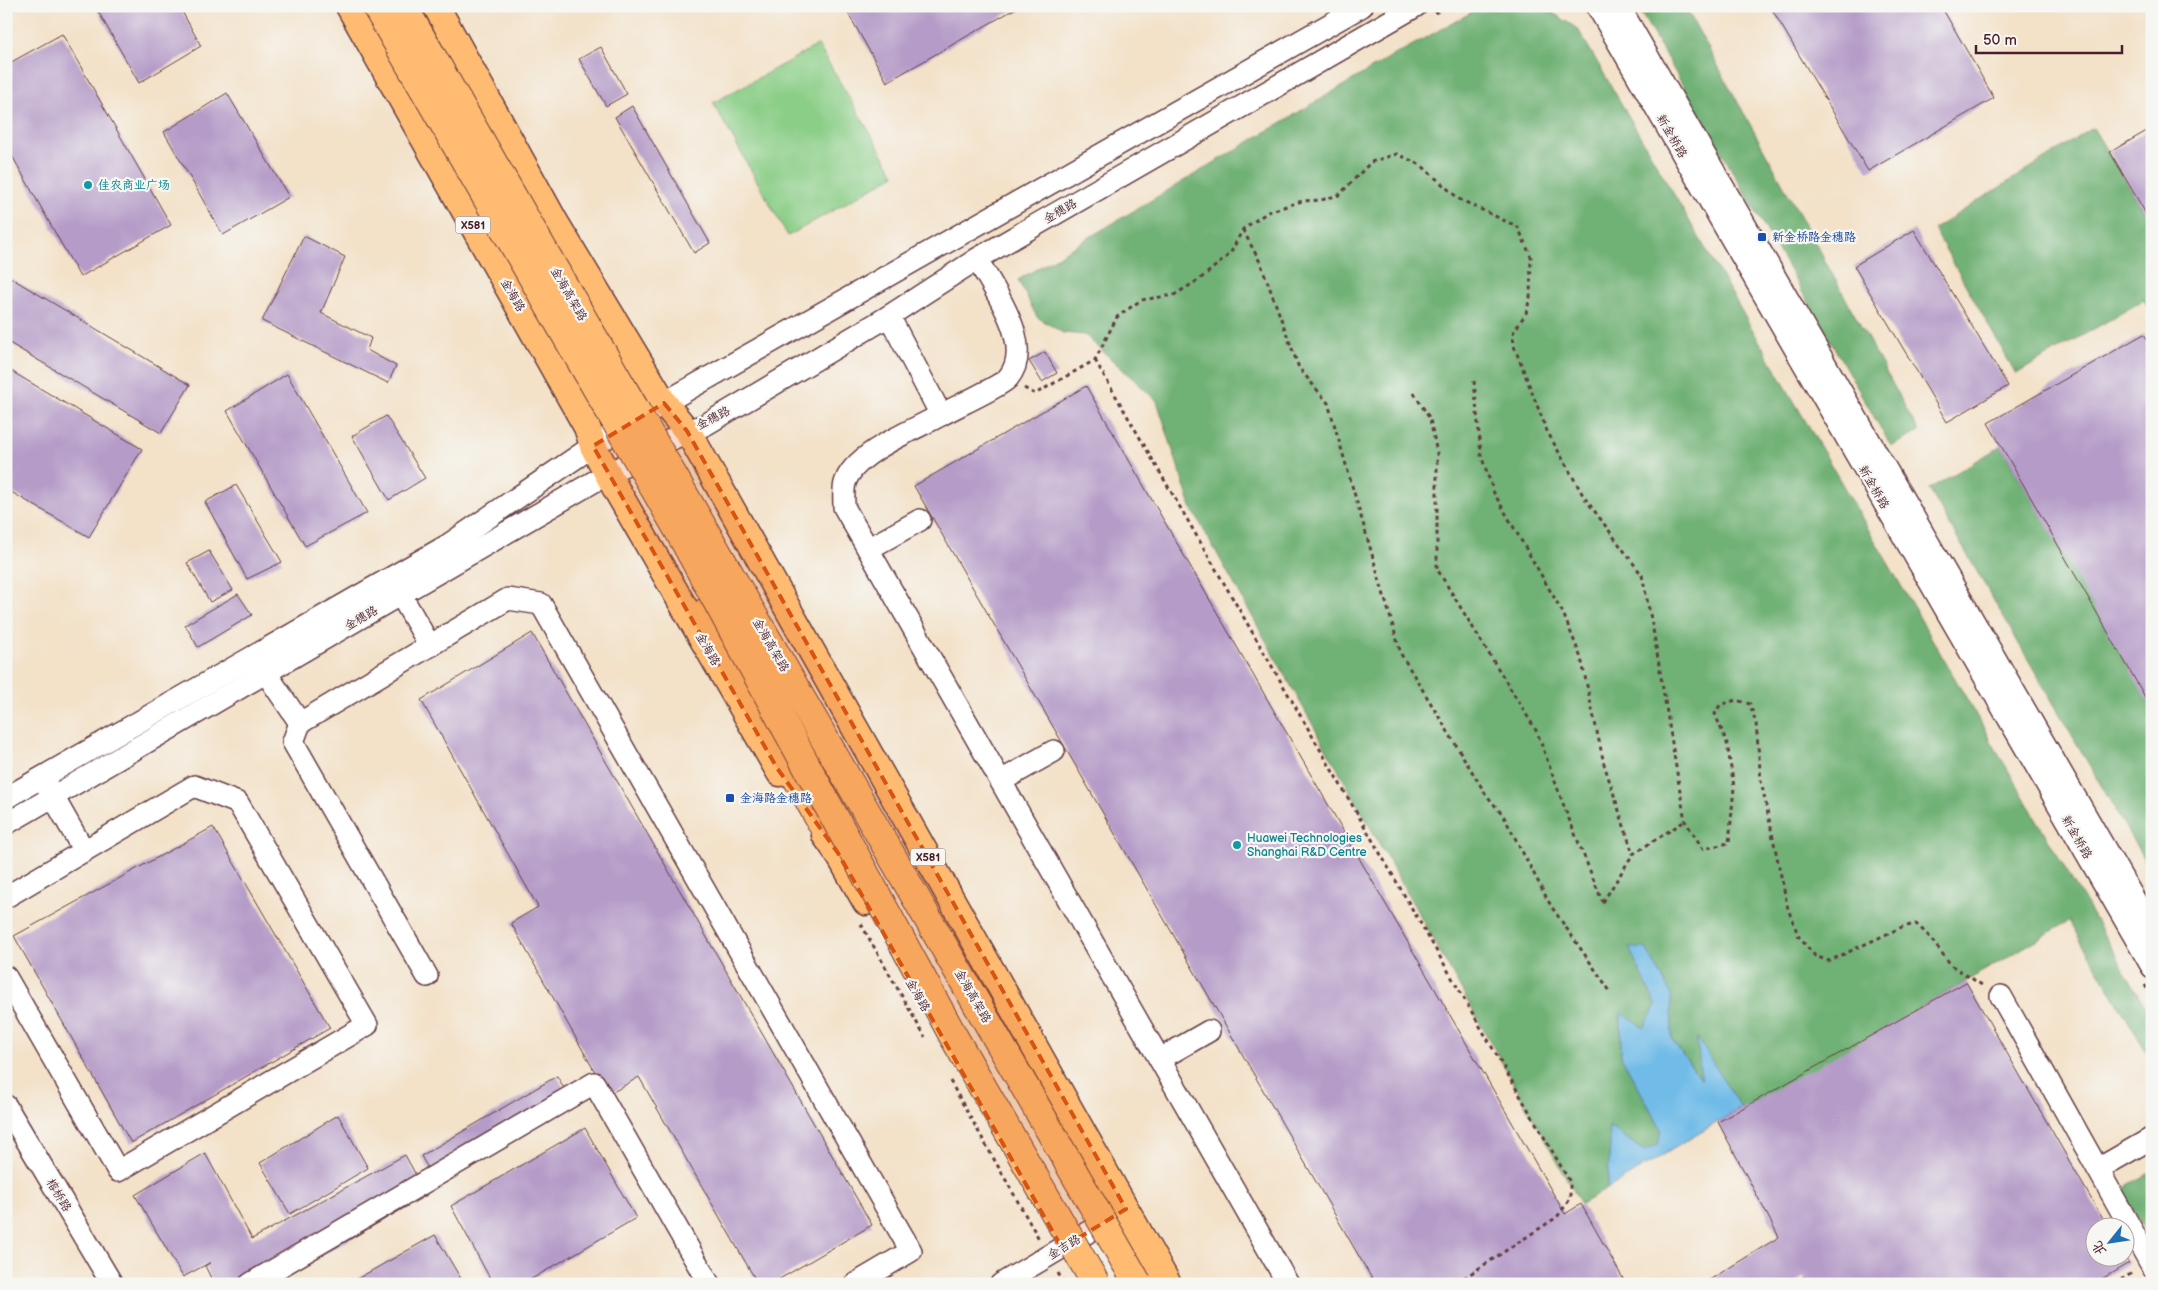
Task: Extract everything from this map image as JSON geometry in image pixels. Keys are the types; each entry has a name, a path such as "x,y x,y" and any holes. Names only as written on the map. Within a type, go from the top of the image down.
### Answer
{"highway":[{"path":"368,6 706,612 838,853"},
{"name":"金海高架路","path":"376,6 680,533 956,1041 1096,1284"},
{"name":"金海高架路","path":"403,6 1138,1284"}],"main road":[{"name":"金海路","path":"349,6 587,427 593,446 608,474 777,768 838,853 1082,1284"},
{"name":"X581","path":"436,6 555,222 664,403 687,431 1168,1284"}],"street":[{"name":"金穗路","path":"6,798 448,545 593,446 664,403 1362,6"},
{"name":"金穗路","path":"6,824 608,474 687,431 705,425 889,316 977,259 1416,6"},
{"name":"新金桥路","path":"1598,6 2152,967"},
{"name":"新金桥路","path":"1619,6 2152,930"},
{"path":"977,259 1013,325 1017,344 1016,363 1007,379 870,453 854,465 844,484 844,506 1288,1284"},
{"path":"889,316 941,415"},
{"path":"868,549 920,520"},
{"path":"390,577 430,646"},
{"path":"427,976 293,742 300,724 508,599 541,604 911,1251 855,1284"},
{"path":"266,673 300,724"},
{"path":"1001,781 1054,751"},
{"path":"42,778 84,851"},
{"path":"6,897 194,786 238,803 368,1025 118,1171 6,977"},
{"path":"2001,996 2152,1266"},
{"path":"1160,1060 1209,1031"},
{"path":"250,1284 594,1083 709,1284"},
{"name":"榕桥路","path":"6,1106 112,1284"},
{"path":"2098,1169 2152,1138"},
{"name":"金吉路","path":"1001,1284 1126,1209"}],"path":[{"path":"1007,379 1035,394 1095,360 1117,317 1141,300 1174,295 1200,279 1230,254 1243,229 1268,212 1302,202 1321,200 1339,195 1370,162 1397,154 1421,165 1459,199 1518,227 1531,257 1530,298 1526,313 1513,333 1514,346 1548,431 1584,498 1642,575 1653,629 1684,821 1703,849 1729,843 1734,787 1727,743 1715,714 1720,705 1736,700 1750,704 1756,723 1761,781 1786,900 1799,937 1816,956 1829,961 1902,927 1916,924 1927,934 1952,966 2001,996"},
{"path":"1243,229 1261,264 1299,368 1328,403 1401,654 1485,793 1504,817 1551,906 1610,991"},
{"path":"1095,360 1570,1182 1570,1199 1557,1217 1455,1284"},
{"path":"1474,381 1481,455 1494,493 1563,613 1581,658 1604,764 1633,854"},
{"path":"1414,393 1430,419 1437,453 1437,569 1537,732 1565,809 1603,902 1633,854 1684,821"}],"highlighted area":[{"path":"664,403 687,431 1126,1209 1062,1248 838,853 777,768 593,446"}],"green space":[{"path":"1483,6 1542,6 1578,29 2152,1018 2152,1061 2069,921 1850,1049 1718,1122 1741,1108 1697,1039 1702,1081 1672,1040 1671,994 1629,948 1657,1005 1644,1029 1621,1013 1621,1056 1661,1129 1658,1145 1644,1151 1609,1126 1610,1143 1607,1189 1581,1204 1191,507 1157,401 1085,335 1063,333 1037,317 1018,280 1391,57"},
{"path":"1637,6 1685,6 1919,432 1891,446"},
{"path":"818,45 895,175 788,236 713,103"},
{"path":"2093,128 2152,224 2152,314 2144,300 2016,374 1934,229"},
{"path":"2001,446 2152,706 2152,873 1929,489"},
{"path":"2152,1171 2152,1243 2121,1189"}],"water":[{"path":"1629,948 1646,948 1671,994 1672,1040 1701,1080 1697,1037 1741,1108 1607,1189 1610,1143 1609,1126 1644,1151 1658,1145 1661,1129 1621,1056 1621,1012 1644,1028 1656,1005"}],"building":[{"path":"95,6 179,6 201,46 139,83"},
{"path":"844,6 1020,6 887,82"},
{"path":"1770,6 1941,6 1994,98 1868,171"},
{"name":"佳农商业广场","path":"62,34 171,225 80,277 6,145 6,65"},
{"path":"601,47 627,94 606,106 579,59"},
{"name":"佳农商业广场","path":"227,93 289,197 223,235 164,132"},
{"path":"632,106 710,243 694,253 615,117"},
{"path":"2152,128 2152,224 2110,152"},
{"path":"1914,230 2008,386 1947,422 1854,266"},
{"path":"304,236 345,257 321,313 371,338 367,350 396,366 388,383 262,321"},
{"path":"6,275 190,385 161,433 6,341"},
{"path":"2144,334 2152,347 2152,709 1988,423"},
{"path":"1045,352 1057,373 1042,382 1029,361"},
{"path":"6,368 142,449 89,537 6,489"},
{"path":"287,374 367,513 305,546 227,411"},
{"name":"Huawei Technologies Shanghai R&D Centre","path":"1086,386 1565,1214 1581,1204 1626,1284 1375,1284 914,486"},
{"path":"386,416 425,478 389,500 352,436"},
{"path":"236,485 282,562 247,579 205,502"},
{"path":"209,551 233,590 210,602 187,563"},
{"path":"238,594 252,615 198,647 185,625"},
{"path":"532,633 872,1225 771,1284 758,1284 639,1077 608,1095 511,923 538,907 421,700"},
{"path":"213,827 330,1028 131,1143 14,936"},
{"path":"1966,982 2102,1218 2086,1218 2086,1268 2120,1268 2093,1284 1808,1284 1804,1277 1793,1284 1703,1284 1779,1237 1718,1122"},
{"path":"557,1076 569,1097 433,1177 421,1156"},
{"path":"338,1115 368,1168 290,1214 260,1163"},
{"path":"585,1128 636,1218 523,1284 493,1284 451,1206"},
{"path":"205,1153 252,1239 405,1155 427,1195 272,1284 214,1284 205,1266 211,1262 183,1277 135,1195"},
{"path":"435,1235 464,1284 348,1284"}],"place":[{"name":"佳农商业广场","path":"88,185"},
{"name":"新金桥路金穗路","path":"1762,237"},
{"name":"金海路金穗路","path":"730,798"},
{"name":"Huawei Technologies Shanghai R&D Centre","path":"1237,845"}]}
